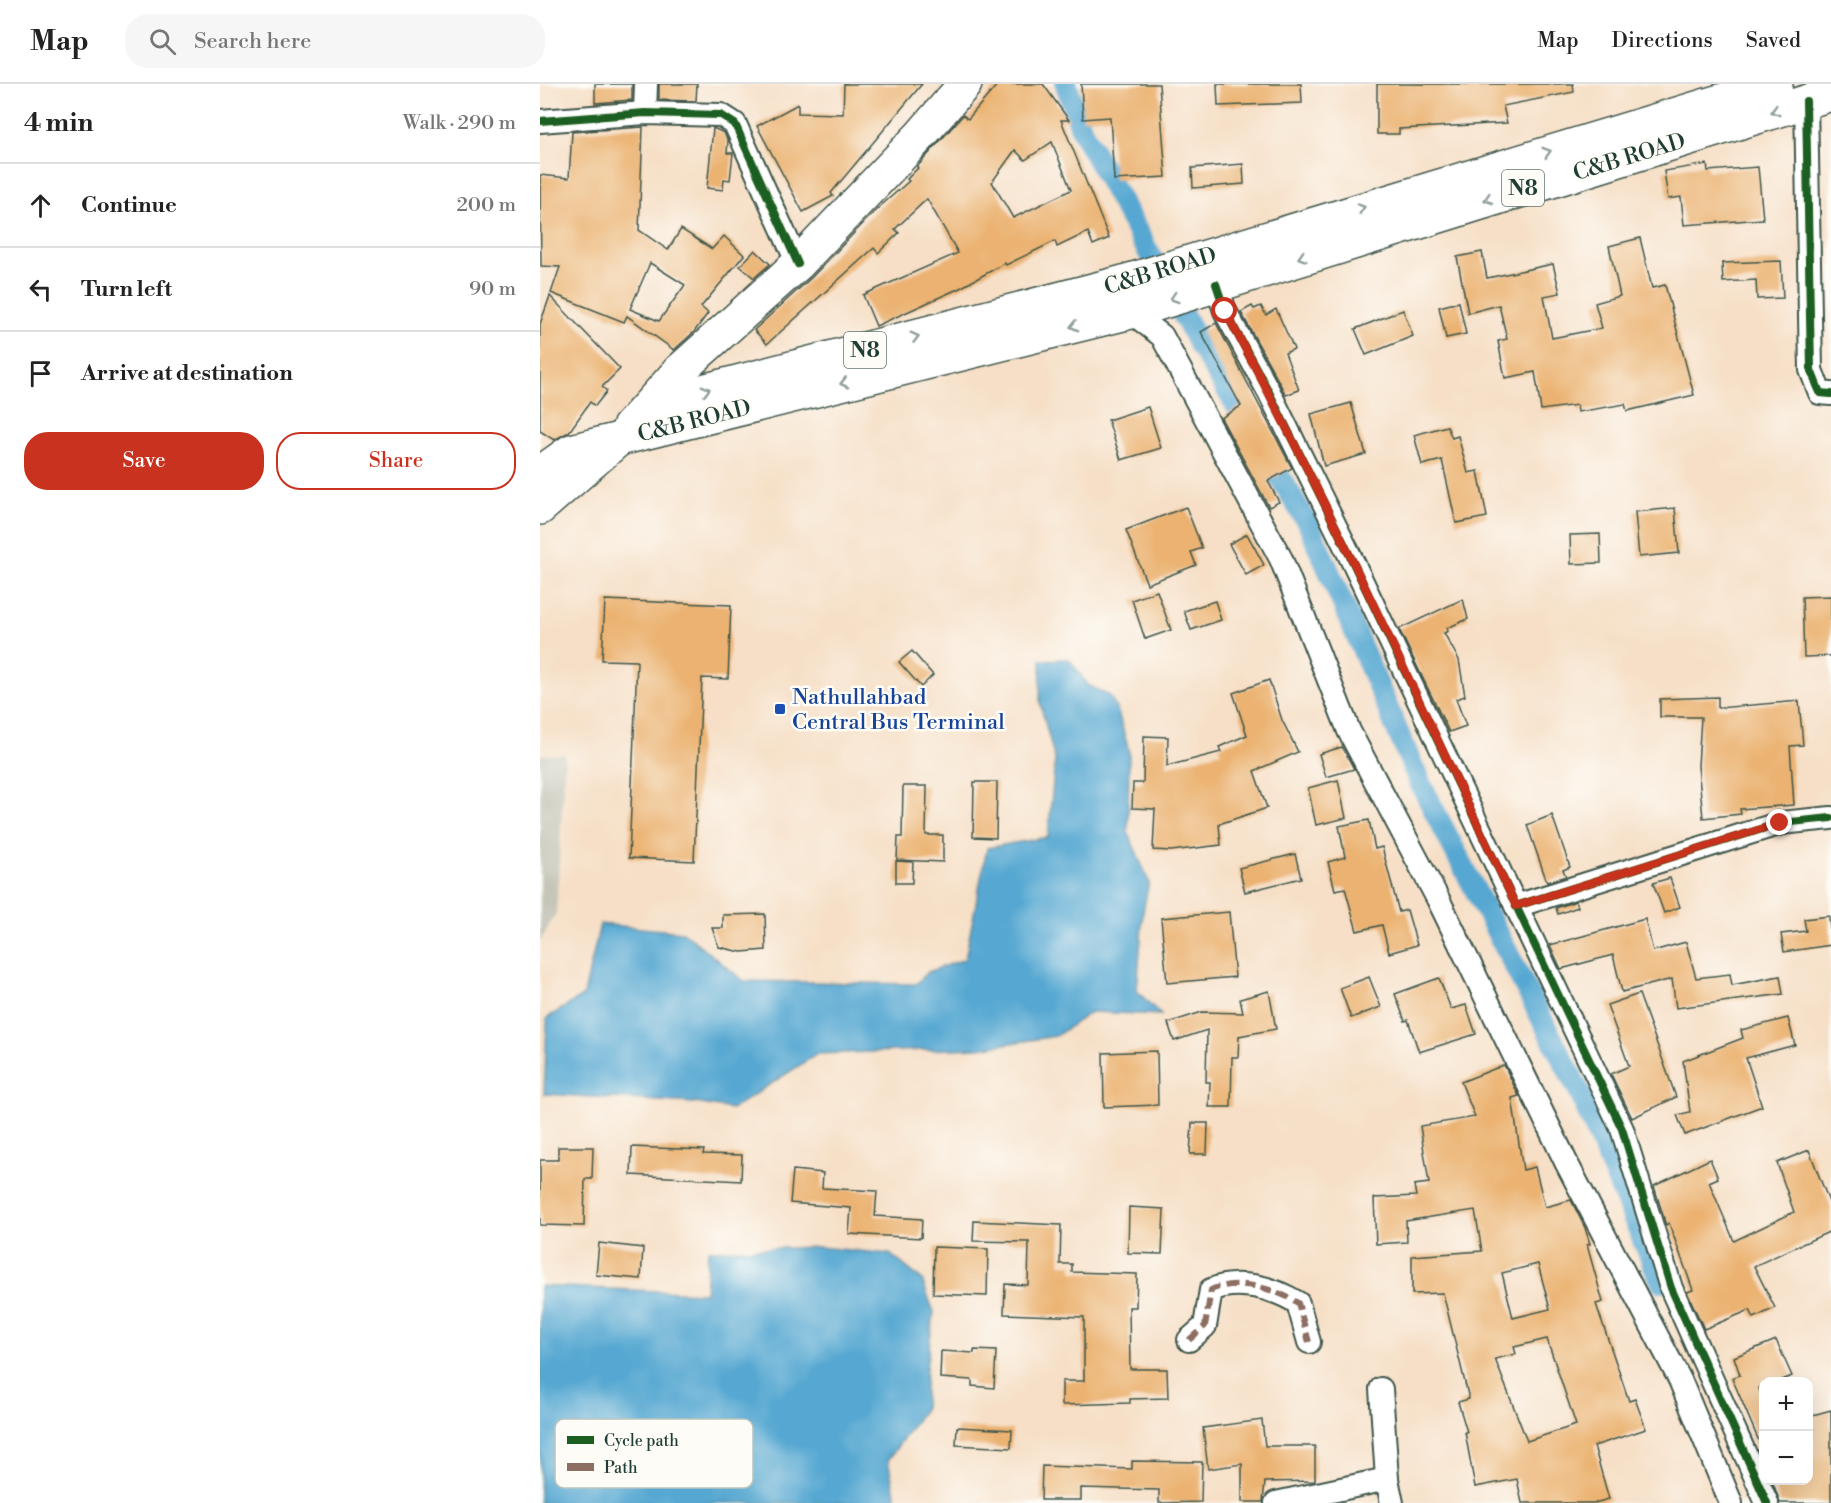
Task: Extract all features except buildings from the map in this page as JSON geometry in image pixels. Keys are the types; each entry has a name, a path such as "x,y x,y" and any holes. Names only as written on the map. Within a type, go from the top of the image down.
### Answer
{"main road":[{"path":"619,439 679,370 798,264 920,137 965,84"},
{"name":"C&B ROAD","path":"619,439 1126,298 1776,84"},
{"name":"C&B ROAD","path":"1210,270 1819,98"},
{"name":"N8","path":"540,473 571,451 619,439"},
{"name":"N8","path":"540,507 619,439"}],"street":[{"path":"645,113 646,84"},
{"path":"1819,98 1811,370 1820,393 1831,394"},
{"path":"540,121 645,113 721,115 735,124 798,264"},
{"path":"1210,270 1225,311 1269,392 1348,552 1622,1129 1671,1288 1767,1503"},
{"path":"1126,298 1162,336 1281,559 1349,731 1438,899 1567,1164 1680,1380 1731,1503"},
{"path":"1516,906 1780,823 1831,818"},
{"path":"1189,1340 1205,1326 1211,1290 1226,1283 1281,1292 1298,1303 1309,1342"},
{"path":"1381,1389 1387,1479 1392,1503"},
{"path":"1276,1503 1387,1479"}],"shaded area":[{"path":"565,754 556,913 540,942 540,755"}],"water":[{"path":"1069,659 1088,685 1110,696 1118,712 1129,751 1128,832 1149,882 1143,912 1137,991 1161,1015 1091,1012 1056,1036 979,1048 817,1054 732,1109 694,1103 544,1094 547,1018 584,995 600,924 683,932 744,981 916,984 928,972 965,959 987,848 1048,837 1055,760 1040,703 1041,660"},
{"path":"819,1247 890,1254 922,1280 934,1312 926,1369 924,1409 888,1460 897,1503 540,1503 540,1286 705,1293 708,1250"}],"waterway":[{"path":"1066,84 1082,131 1199,344 1309,525 1419,781 1578,1089 1661,1282"}],"marked path":[{"path":"1189,1340 1205,1326 1211,1290 1222,1286 1244,1285 1267,1289 1298,1303 1309,1342"}],"cycle path":[{"path":"1806,101 1811,370 1820,393 1831,394"},
{"path":"540,121 645,113 721,115 735,124 798,264"},
{"path":"1216,284 1225,311 1269,392 1348,552 1622,1129 1671,1288 1767,1503"},
{"path":"1516,906 1781,823 1831,818"}],"place":[{"name":"Nathullahbad Central Bus Terminal","path":"780,709"}],"route":[{"path":"1225,311 1269,392 1348,552 1516,906 1593,884 1691,850 1780,823"}]}
